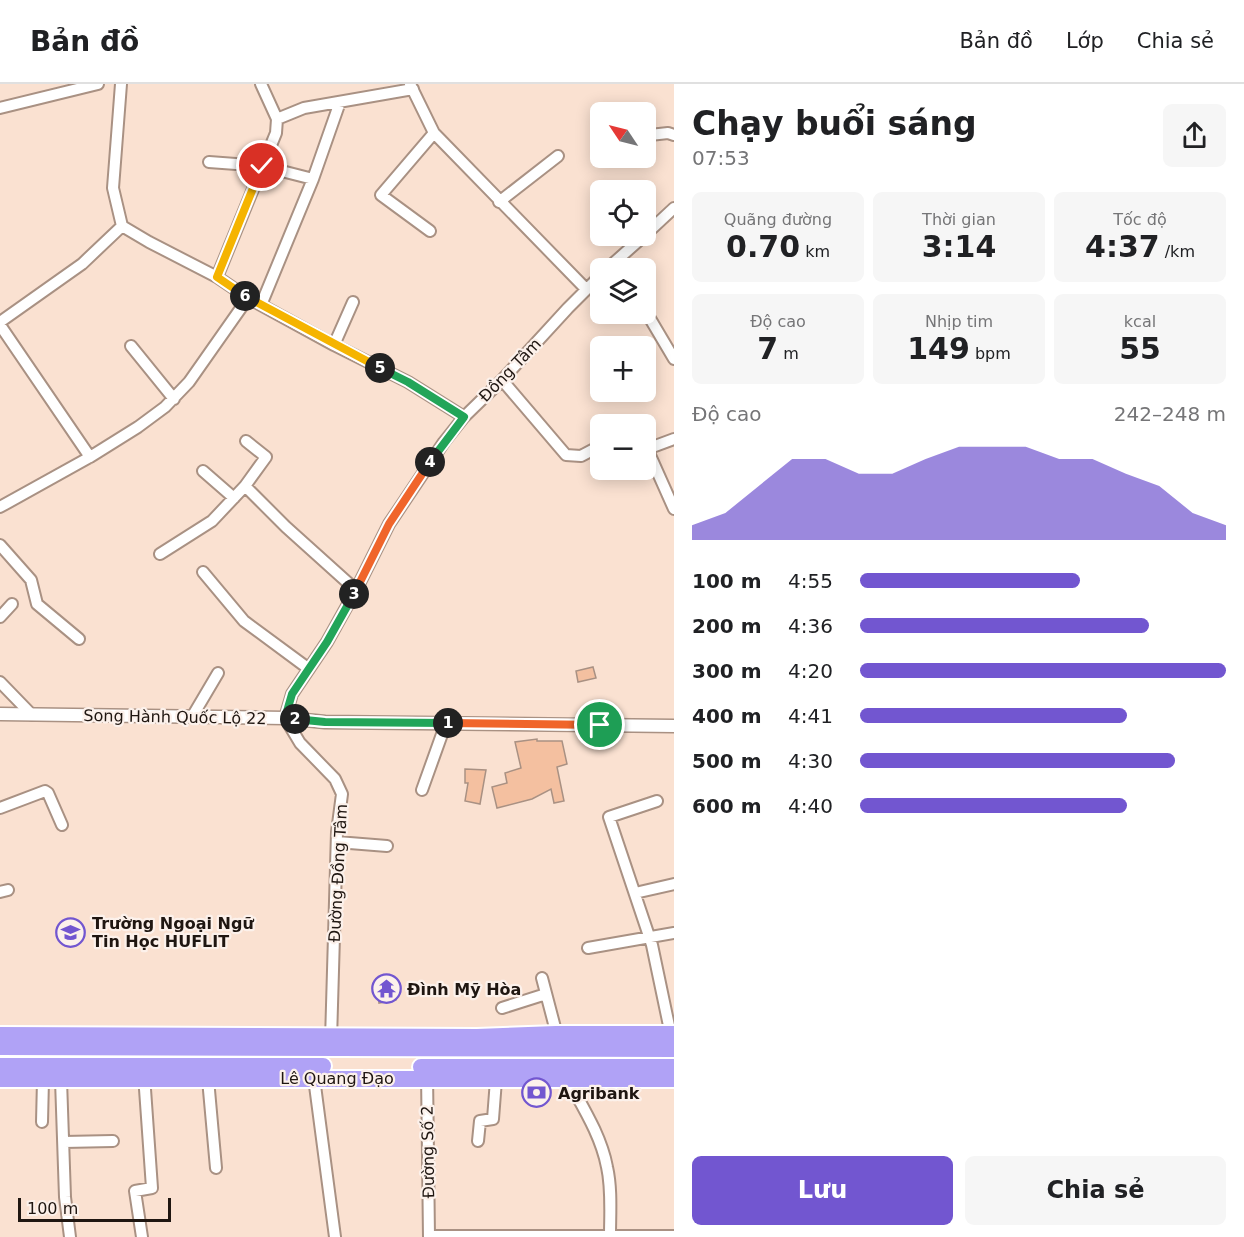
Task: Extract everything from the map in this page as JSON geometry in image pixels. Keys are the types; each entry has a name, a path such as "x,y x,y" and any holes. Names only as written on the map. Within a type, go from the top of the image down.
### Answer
{"highway":[{"name":"Lê Quang Đạo","path":"0,1035 331,1041 673,1042"},
{"name":"Lê Quang Đạo","path":"0,1047 331,1041"},
{"name":"Lê Quang Đạo","path":"0,1066 144,1073 208,1079 314,1078 428,1072 496,1080 674,1079"},
{"name":"Lê Quang Đạo","path":"0,1079 62,1080 144,1073 428,1072 674,1067"}],"street":[{"path":"0,108 98,84"},
{"path":"121,84 113,188 122,226 217,277 248,298 334,345 408,382 464,417"},
{"path":"217,277 276,132 277,119 261,84"},
{"path":"277,119 304,108 411,87 434,133 586,289"},
{"path":"261,305 313,179 340,102"},
{"path":"430,231 381,195 434,133"},
{"path":"656,134 674,135"},
{"path":"499,202 558,156"},
{"path":"209,162 262,166 313,179"},
{"path":"656,224 674,208"},
{"path":"90,457 0,324 82,264 122,226"},
{"path":"621,258 633,246"},
{"name":"Đồng Tâm","path":"285,718 292,694 327,642 389,524 444,442 464,417 502,380 590,285"},
{"path":"0,507 90,457 153,417 189,382 248,298"},
{"path":"334,345 353,302"},
{"path":"653,324 674,359"},
{"path":"131,346 174,399"},
{"path":"502,380 566,455 580,456 590,451"},
{"path":"656,444 674,439"},
{"path":"160,554 212,521 245,486 266,457 246,441"},
{"path":"656,468 674,509"},
{"path":"203,471 234,498"},
{"path":"245,486 286,527 356,590"},
{"path":"0,545 31,580 37,604 79,639"},
{"path":"203,572 244,621 309,669"},
{"path":"0,617 12,604"},
{"path":"192,717 218,673"},
{"path":"0,682 32,716"},
{"name":"Song Hành Quốc Lộ 22","path":"0,714 285,718 325,722 674,726"},
{"name":"Đường Đồng Tâm","path":"285,718 300,743 335,779 342,794 337,842 331,1041"},
{"path":"422,790 446,723"},
{"path":"0,808 45,791 62,825"},
{"path":"657,801 609,817 650,938 673,1042"},
{"path":"337,842 387,846"},
{"path":"635,893 674,884"},
{"path":"588,948 674,933"},
{"path":"542,978 558,1041"},
{"path":"502,1008 546,994"},
{"name":"Đường Số 2","path":"428,1072 429,1237"},
{"path":"142,1237 135,1191 152,1188 144,1073"},
{"path":"314,1078 335,1237"},
{"path":"567,1078 593,1126 606,1160 610,1236"},
{"path":"208,1079 216,1168"},
{"path":"42,1122 43,1080"},
{"path":"62,1080 65,1197 70,1237"},
{"path":"478,1142 480,1121 493,1119 496,1080"},
{"path":"64,1142 112,1141"},
{"path":"429,1237 674,1236"}],"building":[{"path":"593,667 596,678 578,682 576,671"},
{"path":"537,739 537,741 562,741 567,764 557,767 564,801 554,803 551,789 532,799 497,808 492,787 507,783 505,773 521,768 515,742"},
{"path":"465,769 486,770 480,804 465,801 468,783 465,783"},
{"name":"Đình Mỹ Hòa","path":"393,976 396,1000 379,1003 376,979"}],"place":[{"name":"Trường Ngoại Ngữ Tin Học HUFLIT","path":"71,932"},
{"name":"Đình Mỹ Hòa","path":"386,989"},
{"name":"Agribank","path":"537,1093"}],"route":[{"path":"262,166 217,277 248,298 408,382 464,417 444,442 389,524 327,642 292,694 285,718 325,722 600,725"}]}
